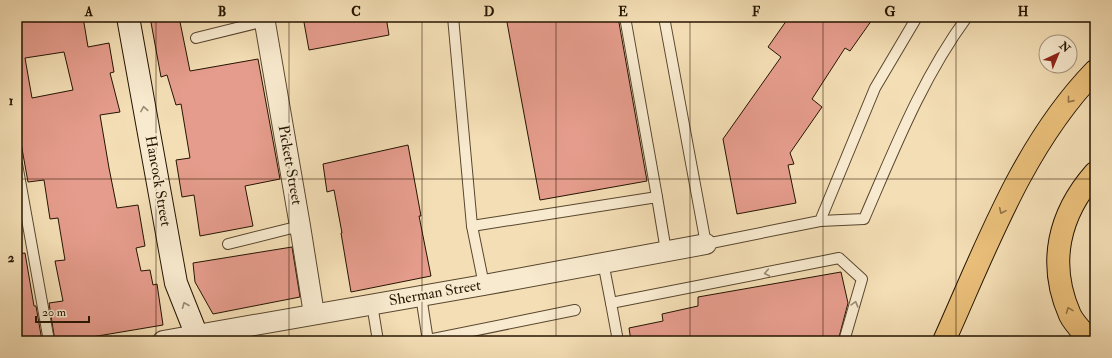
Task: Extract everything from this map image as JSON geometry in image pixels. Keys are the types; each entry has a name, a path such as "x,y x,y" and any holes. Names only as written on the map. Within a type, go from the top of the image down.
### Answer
{"highway":[{"path":"944,341 1009,196 1036,148 1061,112 1095,71"},
{"path":"1091,341 1071,316 1060,284 1058,255 1064,222 1072,204 1082,187 1095,173"}],"street":[{"name":"Hancock Street","path":"128,17 176,283 198,338"},
{"name":"Pickett Street","path":"264,19 314,314"},
{"name":"Sherman Street","path":"163,341 198,338 314,314 484,285 706,244"}],"lane":[{"path":"453,17 472,226 484,285"},
{"path":"625,17 666,251"},
{"path":"664,17 706,244 820,221 864,219 910,114 954,35 967,17"},
{"path":"820,221 875,88 917,17"},
{"path":"196,38 264,19"},
{"path":"17,164 49,341"},
{"path":"472,226 657,198"},
{"path":"228,244 300,226"},
{"path":"612,303 839,258 862,279 844,341"},
{"path":"602,262 612,303 618,341"},
{"path":"421,296 428,340 575,310"},
{"path":"372,304 378,341"}],"building":[{"path":"17,17 83,17 88,47 109,43 114,72 110,73 120,112 100,115 109,168 117,208 138,205 145,246 136,248 141,271 150,270 153,285 157,284 163,325 68,341 55,341 49,303 63,301 55,261 65,260 58,218 50,219 44,180 28,182 17,121","holes":["64,52 73,90 32,98 25,58"]},
{"path":"150,17 179,17 190,71 258,59 280,179 245,186 253,226 200,236 194,195 182,197 176,160 190,158 181,104 176,105 167,75 161,77"},
{"path":"303,17 386,17 389,35 309,50"},
{"path":"506,17 618,17 647,181 540,200"},
{"path":"789,17 874,17 850,51 845,48 812,99 822,107 790,153 794,164 788,165 796,203 737,214 723,139 781,57 768,47"},
{"path":"408,145 421,216 419,216 431,276 351,292 334,190 327,192 323,164"},
{"path":"292,247 300,297 213,314 195,282 193,263"},
{"path":"25,253 34,306 36,306 42,341 17,341 17,254"},
{"path":"841,272 848,303 838,341 631,341 629,328 663,321 662,314 698,306 698,297"}]}
